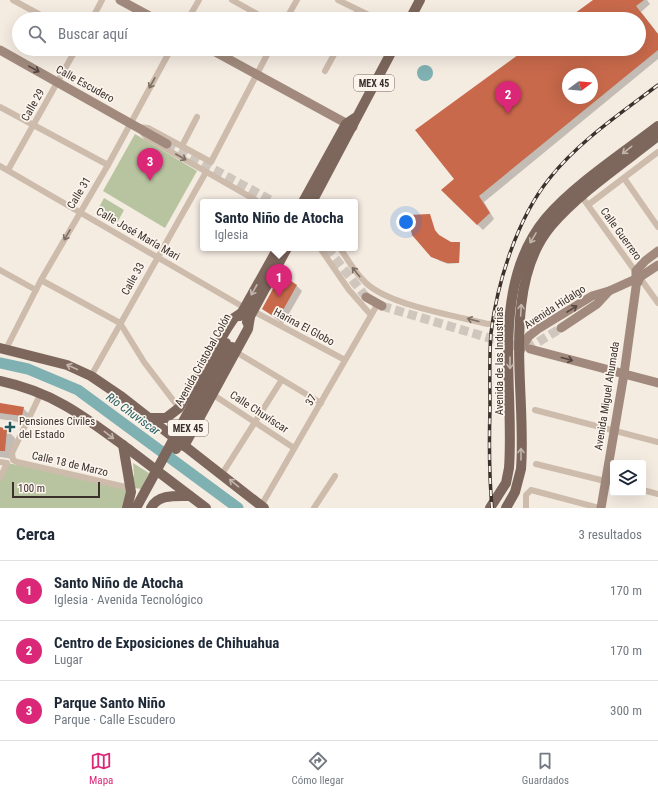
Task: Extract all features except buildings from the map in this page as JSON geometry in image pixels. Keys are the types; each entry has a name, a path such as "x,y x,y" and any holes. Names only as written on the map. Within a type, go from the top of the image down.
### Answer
{"main road":[{"path":"414,12 420,0"},
{"name":"MEX 45","path":"305,199 351,123 389,56"},
{"name":"MEX 45","path":"314,199 351,123"},
{"name":"Avenida de las Industrias","path":"490,508 506,482 509,468 510,315 514,282 521,262 545,220 579,188 658,126"},
{"name":"Avenida de las Industrias","path":"506,508 515,492 521,469 525,350 522,297 533,258 551,226 582,197 658,136"},
{"name":"MEX 45","path":"248,312 277,251"},
{"name":"MEX 45","path":"248,312 285,251"},
{"path":"149,418 166,418 179,408 234,318 248,312"},
{"name":"Avenida Cristobal Colón","path":"143,508 231,348 248,312"},
{"path":"3,347 67,365 91,376 149,418 263,507"},
{"path":"184,446 212,394 231,348"},
{"name":"Avenida Cristobal Colón","path":"136,508 231,348"},
{"path":"0,381 42,393 86,417 206,508"},
{"path":"123,445 130,488 127,508"},
{"path":"151,508 154,502 160,498 190,496"}],"street":[{"path":"13,0 35,12"},
{"path":"96,12 102,0"},
{"path":"120,0 142,12"},
{"path":"192,12 198,0"},
{"path":"232,0 253,12"},
{"path":"290,12 297,0"},
{"path":"338,0 358,11"},
{"name":"Calle Escudero","path":"0,50 167,144"},
{"name":"Calle 29","path":"8,170 72,56"},
{"name":"Calle 31","path":"3,347 80,211 134,125 168,56"},
{"path":"223,56 351,123"},
{"path":"134,125 148,128 211,162 266,56"},
{"path":"325,71 333,56"},
{"path":"0,107 108,165"},
{"path":"182,146 197,117"},
{"name":"Calle Escudero","path":"134,125 147,138 254,199"},
{"path":"588,205 658,152"},
{"name":"Calle José María Mari","path":"0,166 157,256 248,312"},
{"name":"Calle 33","path":"91,376 157,256 206,172"},
{"path":"624,178 658,227"},
{"name":"Calle Guerrero","path":"582,197 637,279 658,303"},
{"path":"322,251 349,290 371,315"},
{"path":"342,251 353,269 366,283 384,296 414,306 488,324 497,323 510,315"},
{"name":"Avenida Hidalgo","path":"637,279 645,260 658,251"},
{"name":"Avenida Hidalgo","path":"525,350 533,333 592,296 609,291 637,279 658,265"},
{"path":"0,270 36,290"},
{"name":"Avenida Miguel Ahumada","path":"600,508 609,482 614,431 624,374 637,279"},
{"path":"41,280 120,323 144,362 179,408"},
{"name":"Avenida Hidalgo","path":"561,328 597,304 609,291"},
{"path":"366,297 379,306"},
{"name":"37","path":"263,507 294,448 371,315 379,306"},
{"name":"Harina El Globo","path":"248,312 345,360"},
{"path":"231,348 281,381 321,403"},
{"path":"525,350 658,383"},
{"path":"222,474 281,381"},
{"path":"0,386 20,386"},
{"name":"Calle 18 de Marzo","path":"42,393 12,453 12,458 17,462 130,488"},
{"name":"Calle Chuvíscar","path":"212,394 294,448"},
{"path":"535,410 658,442"},
{"path":"0,462 7,464 0,478"},
{"path":"536,464 609,482"},
{"path":"314,508 335,476"},
{"path":"526,508 526,493 531,490 537,490 600,508"},
{"path":"646,491 658,494"}],"green space":[{"path":"135,134 197,171 165,228 103,191"},
{"path":"104,198 124,210 117,223 97,211"},
{"path":"7,463 126,486 128,508 0,508 0,478"},
{"path":"133,463 149,473 141,489 135,488 132,480 134,475"}],"water":[{"path":"425,65 431,67 433,73 431,79 425,81 419,79 417,73 419,67"}],"waterway":[{"name":"Rio Chuviscar","path":"0,363 28,369 78,390 238,508"}],"tunnel":[{"path":"167,144 268,199"},
{"path":"329,251 366,297"},
{"path":"382,306 526,349"},
{"path":"527,349 561,328"}],"railway":[{"path":"492,508 489,446 491,333 498,293 510,252 527,213 560,165 586,140 658,85"}],"place":[{"name":"Centro de Exposiciones de Chihuahua","path":"508,114"},
{"name":"Parque Santo Niño","path":"150,181"},
{"name":"Santo Niño de Atocha","path":"279,297"},
{"name":"Pensiones Civiles del Estado","path":"10,427"}]}
